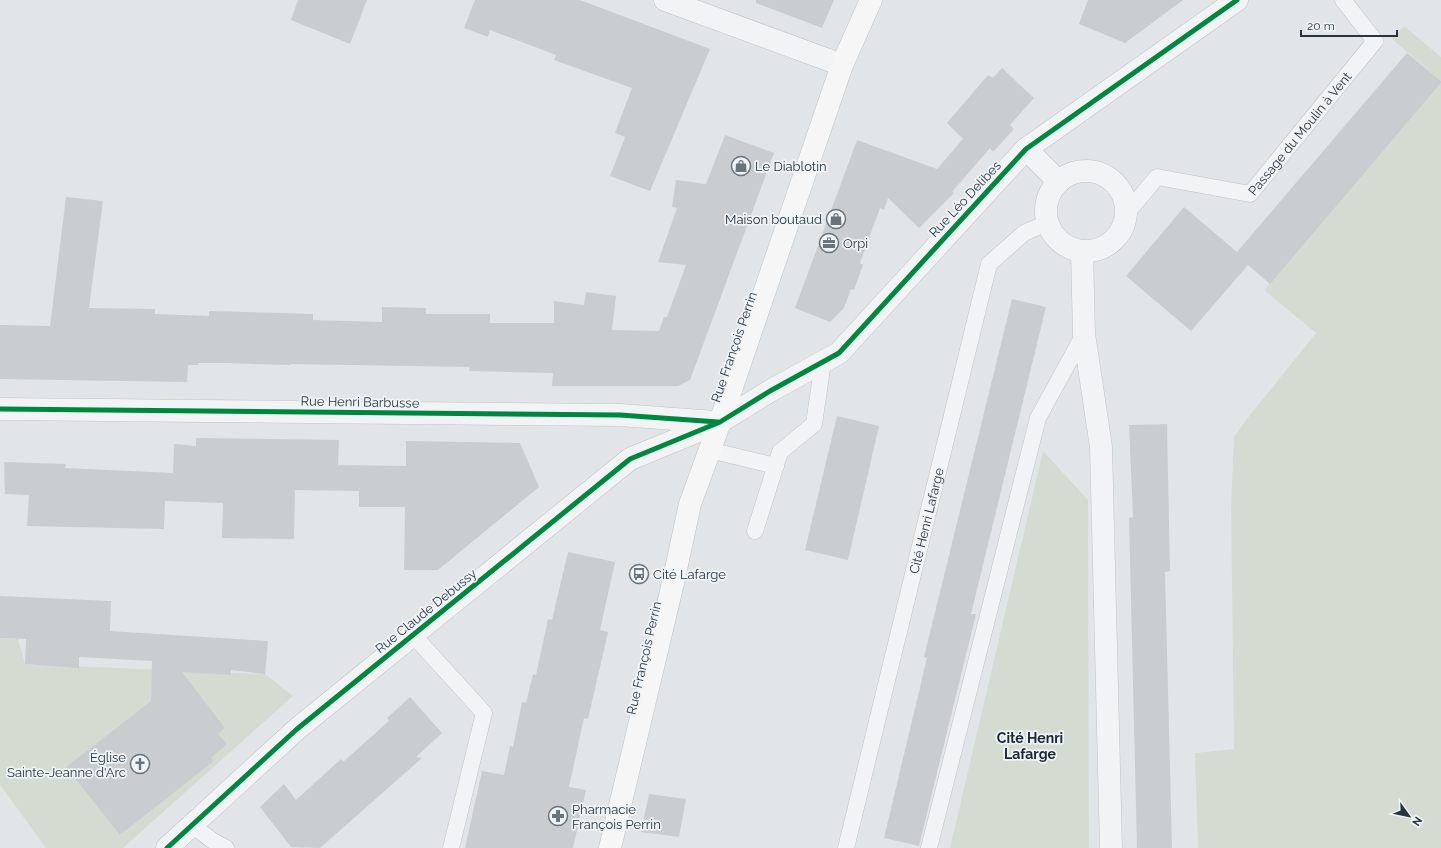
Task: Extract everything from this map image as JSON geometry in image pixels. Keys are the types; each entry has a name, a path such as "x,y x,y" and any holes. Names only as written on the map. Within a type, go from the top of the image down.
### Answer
{"main road":[{"name":"Rue François Perrin","path":"610,848 673,583 690,504 720,422 842,65 871,0"}],"street":[{"path":"665,0 842,65"},
{"name":"Rue Léo Delibes","path":"720,422 770,391 839,353 1026,149 1237,0"},
{"path":"1026,149 1059,182"},
{"path":"1084,171 1097,173 1109,179 1119,188 1125,200 1126,214 1123,226 1116,238 1107,246 1095,251 1082,251 1069,248 1059,240 1051,230 1047,217 1047,204 1051,192 1059,182 1071,174 1084,171"},
{"path":"1082,251 1084,334 1101,447 1111,848"},
{"name":"Rue Henri Barbusse","path":"0,409 620,415 720,422"},
{"name":"Rue Claude Debussy","path":"166,848 297,729 630,459 720,422"}],"lane":[{"name":"Passage du Moulin à Vent","path":"1126,214 1157,177 1250,194 1375,41 1343,0"},
{"name":"Cité Henri Lafarge","path":"846,848 989,264 1024,233 1049,222"},
{"path":"929,848 1038,418 1084,334"},
{"path":"756,531 780,452 814,424 823,362"},
{"path":"710,450 776,466"},
{"path":"413,635 484,713 451,848"},
{"path":"192,825 213,841 226,848"}],"shaded area":[{"path":"1404,26 1441,57 1441,81 1392,39"},
{"path":"1441,83 1441,848 1198,848 1195,753 1234,749 1231,505 1234,437 1316,333 1264,290"},
{"path":"1043,451 1088,500 1089,848 950,848"},
{"path":"0,638 18,639 25,664 265,674 293,696 123,848 46,848 0,785"}],"building":[{"path":"298,0 367,0 350,44 291,20"},
{"path":"475,0 580,0 710,49 650,191 610,176 625,137 615,133 632,88 554,60 556,55 490,30 488,37 464,28"},
{"path":"756,0 834,0 822,28 756,3"},
{"path":"1088,0 1183,0 1125,43 1079,24"},
{"path":"1407,53 1441,81 1441,83 1270,284 1248,265 1191,331 1126,276 1184,207 1237,252"},
{"path":"1002,68 1034,98 1010,125 1014,129 993,152 990,148 952,192 954,193 919,228 888,198 884,210 880,208 860,263 863,265 854,290 851,289 844,308 830,322 795,308 857,140 937,169 963,139 947,123 988,75 993,78"},
{"path":"725,135 774,153 690,380 678,386 552,386 553,373 469,371 470,367 226,363 198,363 198,365 188,365 187,382 0,379 0,325 50,326 66,197 103,201 89,308 155,309 155,314 209,316 209,311 313,314 313,320 382,322 382,307 426,308 426,314 490,314 490,323 554,323 554,301 584,305 586,292 616,296 612,330 659,331 664,317 667,317 686,265 658,262 677,208 672,207 676,180 706,184"},
{"path":"1012,299 1046,307 971,614 976,614 919,846 884,838 927,658 924,657"},
{"path":"837,416 879,426 848,560 805,550"},
{"path":"1167,424 1170,571 1165,572 1172,848 1137,848 1129,518 1133,517 1129,425"},
{"path":"196,438 339,440 338,465 406,466 406,441 520,443 539,487 438,570 404,570 405,507 359,507 359,491 295,490 294,539 222,538 223,503 165,501 164,529 27,526 29,495 5,494 4,462 66,464 65,468 173,473 174,444 196,446"},
{"path":"568,552 615,562 600,630 608,632 588,719 584,718 569,787 586,790 573,848 465,848 482,771 504,775 510,746 513,747 522,702 526,703 533,674 536,675 548,619 552,620"},
{"path":"0,596 111,601 110,631 268,641 265,674 231,670 231,675 182,672 225,728 218,734 227,744 211,758 214,761 120,835 66,767 151,701 152,661 79,657 79,668 25,664 26,639 0,638"},
{"path":"410,697 442,733 416,757 422,758 320,848 291,847 260,807 284,784 296,800 341,759 343,762 389,721 387,718"},
{"path":"649,794 686,799 679,837 641,832"}],"cycle path":[{"path":"167,848 297,729 630,459 720,422 770,391 839,353 1026,149 1237,0"},
{"path":"0,409 620,415 718,422"}],"place":[{"name":"Le Diablotin","path":"741,166"},
{"name":"Maison boutaud","path":"836,219"},
{"name":"Orpi","path":"829,243"},
{"name":"Cité Lafarge","path":"639,574"},
{"name":"Église Sainte-Jeanne d'Arc","path":"140,764"},
{"name":"Pharmacie François Perrin","path":"558,816"}],"district":[{"name":"Cité Henri Lafarge","path":"1030,746"}]}
